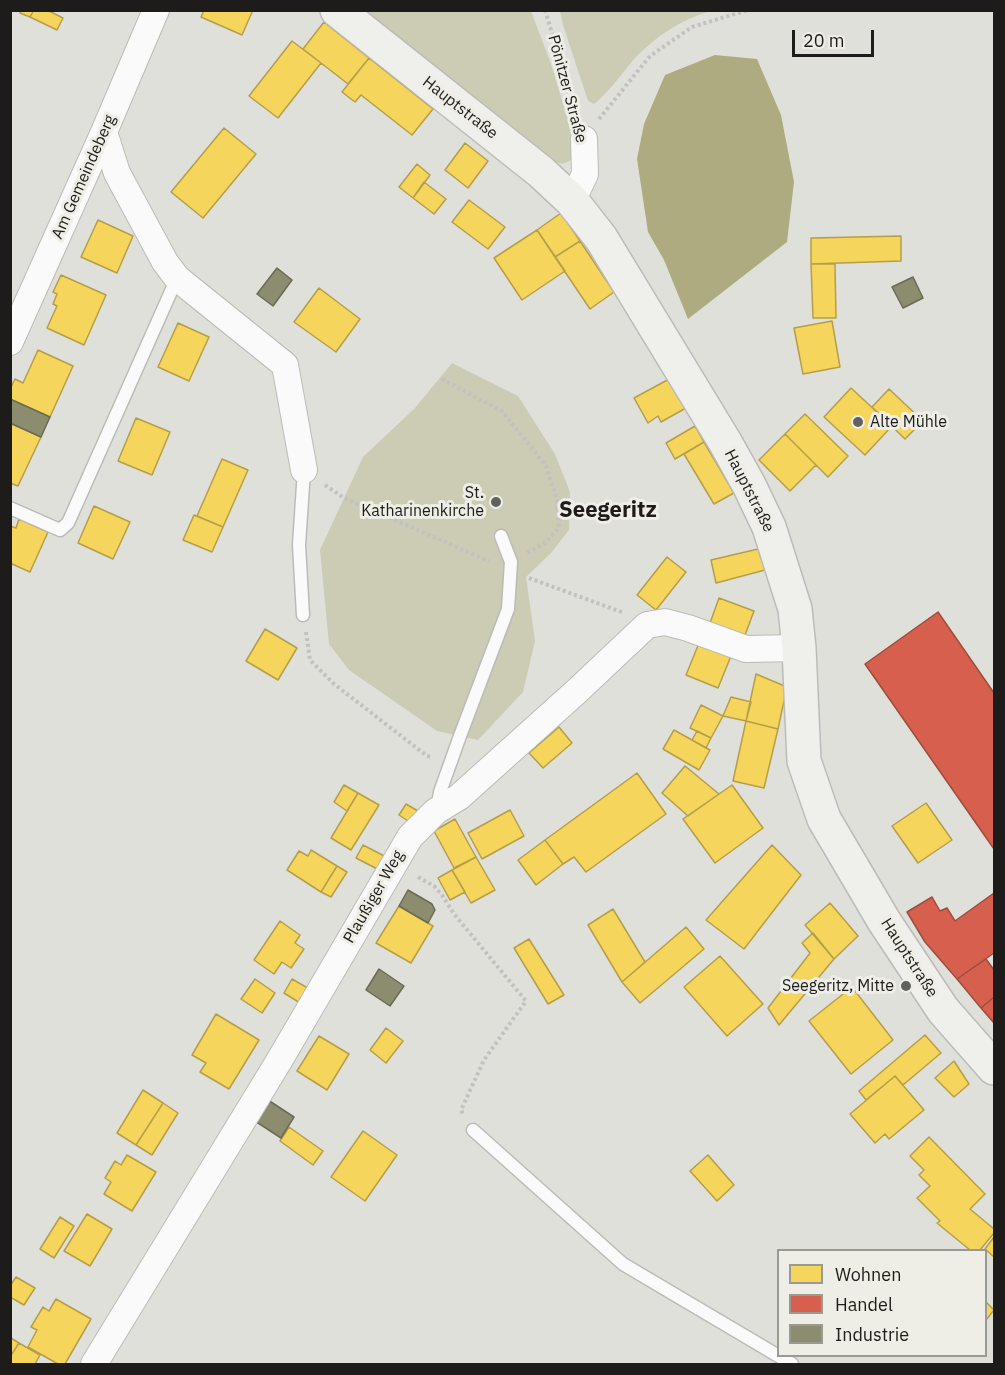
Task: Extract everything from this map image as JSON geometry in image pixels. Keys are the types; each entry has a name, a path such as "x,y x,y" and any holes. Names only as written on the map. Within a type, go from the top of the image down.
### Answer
{"street":[{"name":"Am Gemeindeberg","path":"10,342 156,10"},
{"name":"Hauptstraße","path":"337,10 541,172 572,201 601,238 749,485 770,528 795,609 800,648 804,761 824,819 885,921 944,1010 994,1068"},
{"path":"104,132 117,173 165,262 177,278 285,365 304,470"},
{"name":"Pönitzer Straße","path":"572,201 585,174 584,139"},
{"name":"Plaußiger Weg","path":"94,1365 279,1061 410,837 436,811 459,797 577,691 646,625 665,622 746,649 800,648"}],"lane":[{"path":"10,508 60,530 68,523 177,278"},
{"path":"303,615 299,545 304,470"},
{"path":"436,811 440,792 508,609 511,562 501,536"},
{"path":"473,1130 623,1264 777,1356"},
{"path":"779,1357 792,1365"}],"path":[{"path":"584,139 650,56 692,27 748,10"},
{"name":"Pönitzer Straße","path":"547,12 584,139"},
{"path":"304,470 344,498 488,561 511,562 545,543 559,528 557,499 546,466 502,411 442,379"},
{"path":"526,577 630,615"},
{"path":"303,615 310,660 334,684 428,756 452,759"},
{"path":"394,863 434,886 442,894 454,914 526,1001 484,1059 461,1110 473,1130"}],"green space":[{"path":"560,10 710,11 679,24 652,43 635,58 611,88 594,104 588,101"},
{"path":"359,11 531,11 551,64 574,139 574,157 563,163 550,160"},
{"path":"452,363 518,396 555,454 570,492 569,530 551,553 526,577 535,641 523,692 478,740 437,731 349,670 329,644 320,550 363,457 415,408"}],"shaded area":[{"path":"715,55 757,59 781,115 794,182 787,242 688,319 664,260 648,232 637,159 644,124 665,75"}],"building: Wohnen":[{"path":"21,10 34,10 30,17 20,13"},
{"path":"34,10 47,10 63,18 57,30 30,17"},
{"path":"204,10 253,10 242,35 201,17"},
{"path":"324,22 369,58 348,84 303,49"},
{"path":"292,41 321,63 278,118 249,96"},
{"path":"369,58 433,109 412,135 361,95 355,102 342,92"},
{"path":"224,128 256,154 203,218 171,192"},
{"path":"465,143 488,161 468,188 445,170"},
{"path":"417,164 430,175 413,198 399,187"},
{"path":"424,182 446,199 434,214 413,198"},
{"path":"469,200 505,227 488,249 452,222"},
{"path":"561,213 580,241 555,257 537,230"},
{"path":"98,220 133,236 117,273 81,257"},
{"path":"537,230 565,271 522,300 494,258"},
{"path":"901,236 901,261 811,264 811,238"},
{"path":"580,241 614,292 590,309 555,257"},
{"path":"811,264 835,264 836,318 813,318"},
{"path":"61,275 106,295 84,345 47,328 57,306 53,304 57,294 53,292"},
{"path":"319,288 360,319 336,352 294,322"},
{"path":"832,321 840,367 803,374 794,328"},
{"path":"178,323 209,337 189,381 158,367"},
{"path":"38,350 73,366 50,417 10,399 10,389 15,379 23,383"},
{"path":"671,378 686,408 661,422 658,416 648,423 634,398"},
{"name":"Alte Mühle","path":"851,388 892,426 865,455 824,417"},
{"path":"889,389 923,421 905,439 872,407"},
{"path":"805,414 848,456 828,477 785,434"},
{"path":"136,418 170,432 152,475 118,461"},
{"path":"10,423 41,437 18,486 10,483"},
{"path":"695,426 704,442 675,459 666,443"},
{"path":"785,434 816,465 790,491 759,460"},
{"path":"704,442 734,493 714,504 684,454"},
{"path":"222,459 248,470 223,527 197,516"},
{"path":"94,506 130,522 113,559 78,543"},
{"path":"194,515 223,527 212,552 183,540"},
{"path":"19,519 48,532 30,572 10,563 10,526 16,528"},
{"path":"758,549 765,570 716,583 711,560"},
{"path":"667,557 686,572 656,610 637,595"},
{"path":"719,598 754,611 745,635 710,623"},
{"path":"265,629 297,648 278,680 246,661"},
{"path":"699,643 731,656 718,688 686,675"},
{"path":"756,674 787,687 778,729 746,721"},
{"path":"731,697 751,702 746,721 723,716"},
{"path":"701,705 723,716 711,738 690,728"},
{"path":"746,721 778,729 764,788 733,781"},
{"path":"559,727 572,743 543,768 529,753"},
{"path":"674,730 710,750 699,770 663,749"},
{"path":"697,731 711,738 706,748 692,740"},
{"path":"685,766 719,794 688,816 662,793"},
{"path":"637,773 666,814 586,872 574,857 563,864 545,840"},
{"path":"344,785 358,793 347,811 334,802"},
{"path":"732,785 763,828 715,863 683,819"},
{"path":"358,793 379,805 351,850 331,838"},
{"path":"926,803 952,840 918,863 892,826"},
{"path":"406,804 418,811 411,823 399,815"},
{"path":"510,810 524,836 482,859 468,833"},
{"path":"455,819 476,857 454,868 434,831"},
{"path":"545,840 563,864 536,885 518,860"},
{"path":"363,845 390,859 383,872 356,858"},
{"path":"772,845 801,875 744,949 706,920"},
{"path":"311,850 337,866 321,892 287,870 299,851 308,856"},
{"path":"476,857 495,890 471,903 452,870"},
{"path":"337,866 347,872 331,897 321,892"},
{"path":"452,870 465,892 450,900 438,878"},
{"path":"830,903 858,936 834,959 805,925"},
{"path":"399,906 433,926 411,963 376,943"},
{"path":"613,909 645,962 622,982 588,925"},
{"path":"280,921 300,935 295,943 304,949 291,968 282,962 274,974 254,960"},
{"path":"686,927 704,949 640,1003 622,982"},
{"path":"813,933 834,959 779,1025 768,1008 810,953 802,943"},
{"path":"529,939 564,995 548,1004 514,948"},
{"path":"720,956 763,1004 727,1036 684,987"},
{"path":"255,979 275,993 262,1013 241,999"},
{"path":"292,979 313,991 305,1006 284,993"},
{"path":"852,987 893,1040 851,1074 809,1021"},
{"path":"216,1014 259,1040 229,1089 200,1072 206,1063 192,1055"},
{"path":"386,1028 403,1041 386,1063 370,1050"},
{"path":"925,1035 941,1053 903,1085 895,1076 866,1100 859,1091"},
{"path":"319,1036 349,1054 327,1090 297,1071"},
{"path":"954,1061 969,1084 954,1097 935,1078"},
{"path":"895,1076 924,1110 889,1139 885,1134 875,1143 850,1114"},
{"path":"143,1090 163,1103 136,1145 117,1133"},
{"path":"163,1103 178,1113 152,1155 136,1145"},
{"path":"289,1127 323,1151 313,1165 280,1141"},
{"path":"363,1131 397,1155 365,1201 331,1177"},
{"path":"929,1137 985,1194 970,1209 994,1229 994,1233 981,1249 969,1249 937,1223 940,1221 917,1198 930,1186 919,1175 924,1170 910,1156"},
{"path":"127,1155 156,1172 132,1211 104,1194 111,1182 105,1178 115,1161 121,1165"},
{"path":"708,1155 734,1185 717,1201 690,1171"},
{"path":"87,1214 112,1229 90,1266 64,1251"},
{"path":"60,1217 74,1226 54,1258 40,1249"},
{"path":"994,1237 994,1257 985,1249"},
{"path":"16,1277 35,1288 24,1305 10,1297 10,1286"},
{"path":"56,1299 91,1319 65,1364 58,1364 28,1347 37,1330 31,1327 43,1307 49,1311"},
{"path":"987,1303 994,1310 987,1319"},
{"path":"10,1339 19,1343 10,1357"},
{"path":"19,1343 40,1355 35,1364 10,1364 10,1357"}],"building: Handel":[{"path":"938,612 994,693 994,849 865,664"},
{"path":"994,893 994,953 957,979 925,942 907,912 932,897 940,911 947,908 955,921"},
{"path":"986,959 994,970 994,997 981,1008 957,979"},
{"path":"994,997 994,1023 981,1008"}],"building: Industrie":[{"path":"277,268 292,280 273,306 257,294"},
{"path":"913,277 923,298 903,308 892,287"},
{"path":"10,399 50,417 41,437 10,423"},
{"path":"408,890 432,904 435,910 428,923 399,906"},
{"path":"379,969 404,986 390,1006 366,990"},
{"path":"268,1100 294,1117 281,1138 255,1121"}],"place":[{"name":"Alte Mühle","path":"858,422"},
{"name":"St. Katharinenkirche","path":"496,502"},
{"name":"Seegeritz, Mitte","path":"906,986"}],"district":[{"name":"Seegeritz","path":"608,511"}]}
